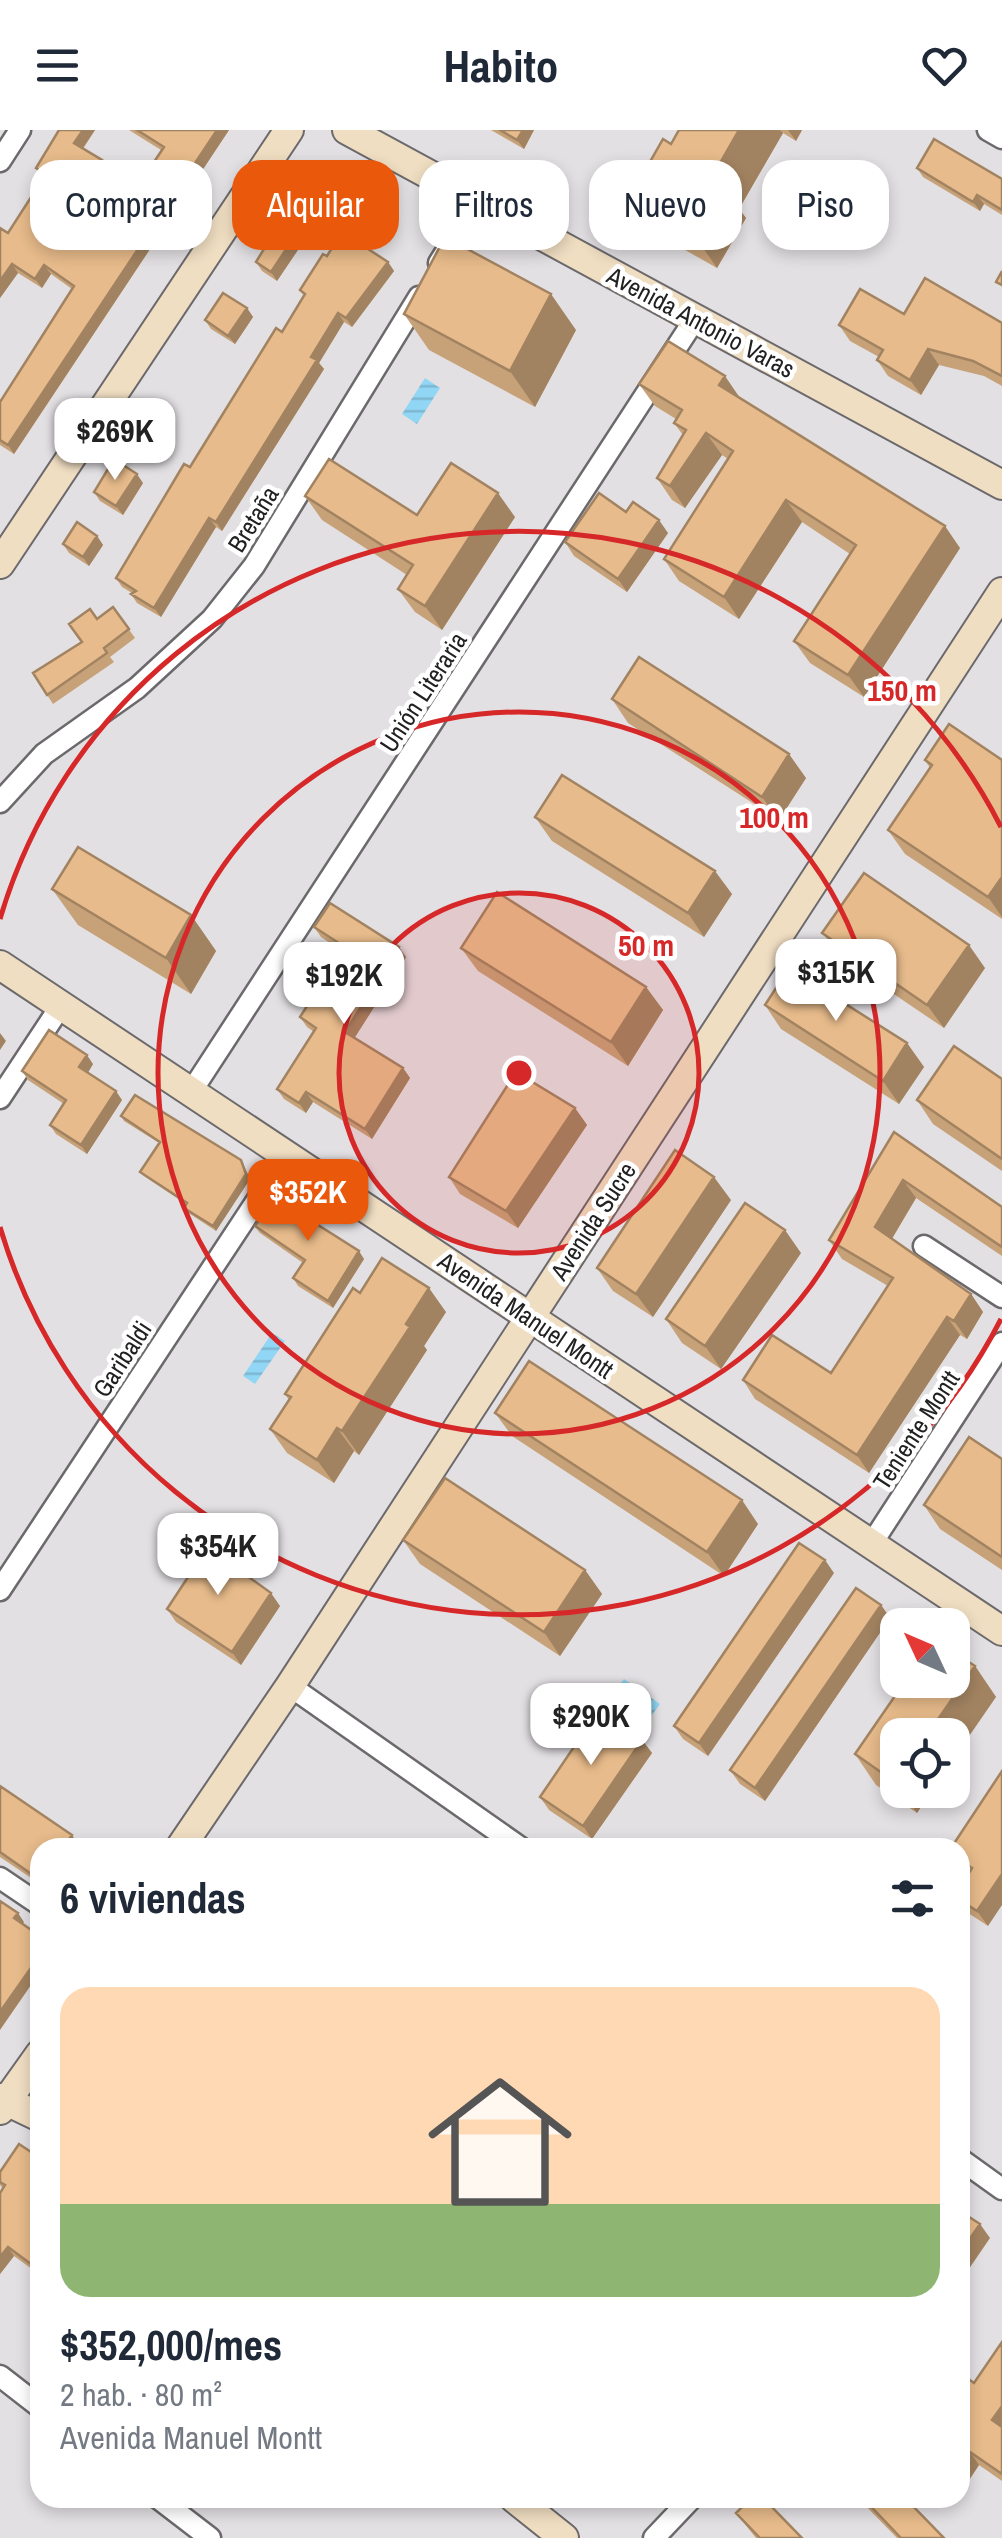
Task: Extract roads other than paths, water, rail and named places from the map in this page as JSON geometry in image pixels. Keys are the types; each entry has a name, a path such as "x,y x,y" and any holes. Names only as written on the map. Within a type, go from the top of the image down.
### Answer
{"main road":[{"path":"0,564 289,130"},
{"name":"Avenida Antonio Varas","path":"346,130 419,169"},
{"name":"Avenida Antonio Varas","path":"568,250 1002,485"},
{"name":"Avenida Sucre","path":"195,1838 1002,592"},
{"name":"Avenida Manuel Montt","path":"0,966 1002,1631"},
{"path":"30,2067 2,2103 30,2113"},
{"path":"526,2508 564,2538"}],"street":[{"path":"0,161 20,130"},
{"path":"988,130 1002,138"},
{"name":"Bretaña","path":"0,802 44,754 136,688 212,618 254,566 448,250"},
{"name":"Unión Literaria","path":"191,1092 695,319"},
{"path":"0,1098 60,1007"},
{"name":"Garibaldi","path":"0,1590 287,1155"},
{"path":"924,1246 1002,1296"},
{"name":"Teniente Montt","path":"872,1543 1002,1344"},
{"path":"290,1686 507,1838"},
{"path":"0,1878 30,1898"},
{"path":"970,2166 1001,2187"},
{"path":"0,2376 30,2399"},
{"path":"171,2508 210,2538"},
{"path":"654,2538 682,2508"}],"water":[{"path":"425,378 440,388 417,424 402,414"},
{"path":"272,1333 285,1341 255,1384 243,1376"},
{"path":"624,1679 660,1704 646,1723 610,1697"}]}
